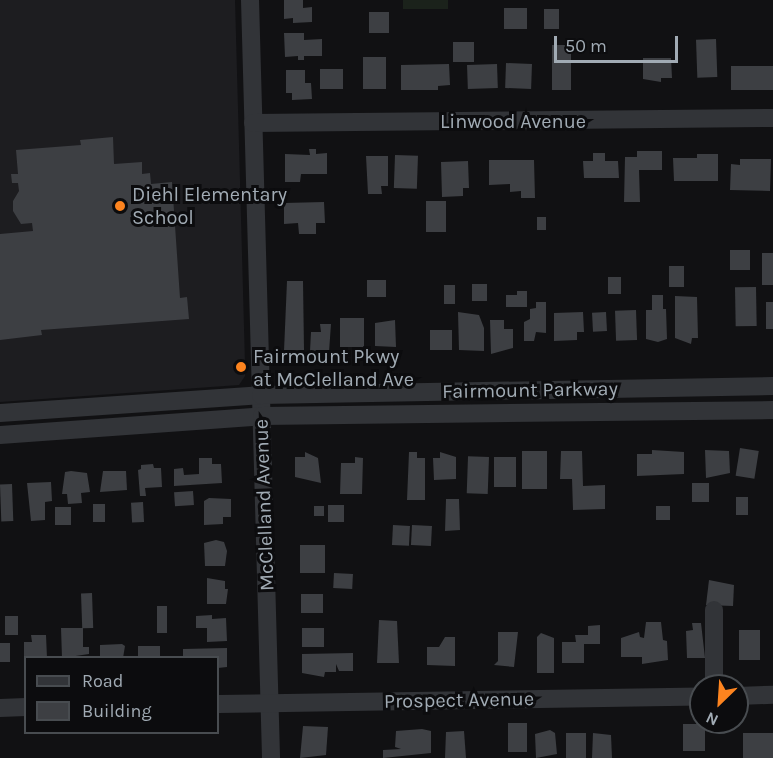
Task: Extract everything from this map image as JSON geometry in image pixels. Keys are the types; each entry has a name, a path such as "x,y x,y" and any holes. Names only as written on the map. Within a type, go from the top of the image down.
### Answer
{"street":[{"name":"McClelland Avenue","path":"250,0 271,758"},
{"name":"Linwood Avenue","path":"253,123 773,118"},
{"name":"Fairmount Parkway","path":"0,413 261,395 773,386"},
{"name":"Fairmount Parkway","path":"0,435 261,416 773,410"},
{"path":"714,610 714,674"},
{"path":"749,696 773,695"},
{"name":"Prospect Avenue","path":"219,704 689,696"},
{"path":"0,708 24,707"}],"shaded area":[{"name":"Diehl Elementary School","path":"0,0 235,0 245,364 245,376 239,385 0,402"},
{"path":"403,0 448,0 448,9 403,9"}],"building":[{"path":"284,0 303,0 303,8 312,7 312,22 293,23 293,18 284,19"},
{"path":"504,8 527,8 527,29 504,29"},
{"path":"544,9 559,9 559,29 544,29"},
{"path":"369,12 389,12 389,33 369,33"},
{"path":"284,33 304,33 304,40 322,39 322,56 304,56 304,60 298,60 298,56 285,57"},
{"path":"716,39 717,77 697,78 696,40"},
{"path":"453,42 474,42 474,62 453,62"},
{"path":"552,45 571,45 571,90 552,90"},
{"path":"363,57 386,57 386,89 363,89"},
{"path":"643,58 671,58 672,78 661,78 661,82 643,79"},
{"path":"506,63 532,64 531,89 505,88"},
{"path":"449,64 450,85 438,86 438,90 401,90 401,65"},
{"path":"497,64 498,88 468,89 467,65"},
{"path":"731,66 773,66 773,90 731,90"},
{"path":"320,69 343,69 343,89 320,89"},
{"path":"286,70 305,70 305,83 311,83 312,99 292,100 292,93 286,93"},
{"path":"113,137 114,164 142,162 142,174 150,173 151,184 172,182 180,298 187,297 189,319 41,330 42,335 0,340 0,234 33,231 32,223 21,224 13,211 13,201 19,191 18,183 12,183 11,174 18,174 16,150 81,145 80,140"},
{"path":"309,149 316,149 316,154 327,153 327,174 301,174 300,182 285,182 285,154 310,155"},
{"path":"637,151 662,151 662,170 639,170 640,202 624,202 625,157 637,157"},
{"path":"593,153 605,153 605,161 618,161 619,178 584,178 583,161 593,161"},
{"path":"697,154 718,154 718,181 674,181 673,158 697,158"},
{"path":"395,155 418,156 417,189 394,188"},
{"path":"366,156 388,156 388,186 381,186 382,194 368,194"},
{"path":"740,159 771,159 770,191 730,190 731,164 740,165"},
{"path":"489,160 534,160 535,198 521,198 521,191 510,192 510,184 489,185"},
{"path":"468,161 469,188 463,188 463,196 442,197 441,162"},
{"path":"426,201 446,201 446,232 426,232"},
{"path":"324,202 325,223 316,223 316,234 299,234 298,223 284,224 284,203"},
{"path":"537,217 546,217 546,230 537,230"},
{"path":"730,250 750,250 750,270 730,270"},
{"path":"762,253 773,253 773,285 762,285"},
{"path":"669,266 684,266 684,287 669,287"},
{"path":"608,277 621,277 621,294 608,294"},
{"path":"367,280 386,280 386,297 367,297"},
{"path":"287,281 303,281 304,350 284,351"},
{"path":"472,284 487,284 487,301 472,301"},
{"path":"444,285 455,285 455,304 444,304"},
{"path":"735,287 756,287 757,326 736,326"},
{"path":"517,291 527,291 527,307 517,307"},
{"path":"506,295 517,295 517,307 506,307"},
{"path":"652,295 663,295 663,309 666,309 667,339 658,342 646,339 646,310 652,310"},
{"path":"675,296 697,297 698,338 692,338 691,344 675,338"},
{"path":"536,302 546,302 546,333 536,332 534,341 524,341 524,322 530,319 530,309 536,308"},
{"path":"766,302 773,302 773,329 766,329"},
{"path":"636,310 637,340 616,341 615,311"},
{"path":"458,312 479,315 484,328 484,351 459,350"},
{"path":"583,312 584,332 577,332 577,340 554,341 554,313"},
{"path":"606,312 607,331 593,332 592,313"},
{"path":"340,318 364,318 364,347 340,347"},
{"path":"395,320 396,347 375,346 375,323"},
{"path":"490,320 504,320 504,329 513,329 513,348 491,354"},
{"path":"320,324 331,324 329,352 310,351 311,332 321,332"},
{"path":"430,330 452,330 452,350 430,350"},
{"path":"740,448 759,451 754,479 736,476"},
{"path":"652,450 684,452 684,474 637,476 637,454 652,454"},
{"path":"705,450 729,451 730,473 706,478"},
{"path":"522,451 547,451 547,489 522,489"},
{"path":"561,451 582,451 583,486 605,485 605,509 573,510 572,479 560,479"},
{"path":"305,452 318,458 321,483 295,477 295,457 305,457"},
{"path":"409,452 417,452 417,458 425,458 425,500 407,500"},
{"path":"440,452 456,457 456,479 434,480 433,458 440,458"},
{"path":"468,456 489,457 488,494 467,493"},
{"path":"355,457 363,458 362,494 340,494 341,463 355,463"},
{"path":"494,457 516,457 516,487 494,487"},
{"path":"199,458 212,458 212,464 221,464 222,483 174,486 174,469 183,468 184,475 199,474"},
{"path":"153,464 154,468 161,468 162,487 145,488 146,496 140,496 138,470 141,469 141,465"},
{"path":"103,471 126,471 127,490 100,492"},
{"path":"65,472 87,473 90,492 81,493 82,503 68,504 67,494 62,494"},
{"path":"51,482 52,501 45,502 45,520 31,521 27,483"},
{"path":"692,483 709,483 709,502 692,502"},
{"path":"0,484 12,484 13,521 1,521"},
{"path":"193,491 194,505 175,506 174,492"},
{"path":"736,497 748,497 748,515 736,515"},
{"path":"209,498 231,499 231,517 223,517 223,524 204,525 204,501"},
{"path":"446,499 459,499 460,530 445,531"},
{"path":"143,502 144,522 132,523 131,503"},
{"path":"93,504 105,504 105,522 93,522"},
{"path":"328,505 344,505 344,522 328,522"},
{"path":"314,506 324,506 324,516 314,516"},
{"path":"656,506 670,506 670,520 656,520"},
{"path":"55,507 71,507 71,525 55,525"},
{"path":"393,525 410,526 409,546 392,545"},
{"path":"412,525 432,526 431,546 411,545"},
{"path":"216,540 224,542 227,551 225,566 205,566 204,543"},
{"path":"300,545 325,545 325,573 300,573"},
{"path":"334,573 353,574 352,589 333,588"},
{"path":"207,578 225,581 225,589 228,589 226,604 207,604"},
{"path":"709,580 734,585 733,606 706,605"},
{"path":"81,593 92,593 93,628 82,628"},
{"path":"301,594 323,594 323,613 301,613"},
{"path":"157,606 167,606 167,633 157,633"},
{"path":"212,615 212,619 226,618 227,641 207,642 207,628 196,628 196,616"},
{"path":"5,616 18,616 18,635 5,635"},
{"path":"379,620 397,621 399,663 377,663"},
{"path":"646,622 661,622 663,640 667,641 668,660 642,664 642,657 621,657 621,638 639,632 640,637 644,638"},
{"path":"692,623 701,623 705,658 687,658 686,631 693,630"},
{"path":"600,625 600,644 584,644 584,663 562,663 562,642 576,642 575,635 588,635 588,626"},
{"path":"61,628 83,628 83,647 89,647 89,654 62,656"},
{"path":"302,628 324,628 324,647 302,647"},
{"path":"739,630 760,630 760,660 739,660"},
{"path":"498,632 518,632 514,667 494,665 498,661"},
{"path":"541,633 554,638 554,673 537,673 537,637"},
{"path":"31,635 46,635 47,656 24,656 24,642 32,642"},
{"path":"445,637 455,637 455,666 427,665 427,647 439,647"},
{"path":"0,643 10,643 10,662 0,662"},
{"path":"122,644 125,646 123,656 100,656 100,645"},
{"path":"138,646 160,646 160,656 138,656"},
{"path":"227,648 227,667 219,668 219,656 183,656 183,649"},
{"path":"353,653 353,671 339,671 336,664 336,672 325,672 324,677 302,673 302,654"},
{"path":"508,723 527,723 527,752 508,752"},
{"path":"683,724 689,724 689,734 705,734 705,751 683,751"},
{"path":"303,726 328,727 326,755 300,758"},
{"path":"422,729 431,731 431,753 383,758 383,750 401,749 395,747 396,731"},
{"path":"550,730 555,733 557,754 536,758 535,734"},
{"path":"464,731 466,758 445,758 446,732"},
{"path":"566,733 586,733 586,758 566,758"},
{"path":"593,733 611,735 612,758 592,758"},
{"path":"773,733 773,758 743,758 743,734"}],"place":[{"name":"Diehl Elementary School","path":"120,206"},
{"name":"Fairmount Pkwy at McClelland Ave","path":"241,367"}]}
